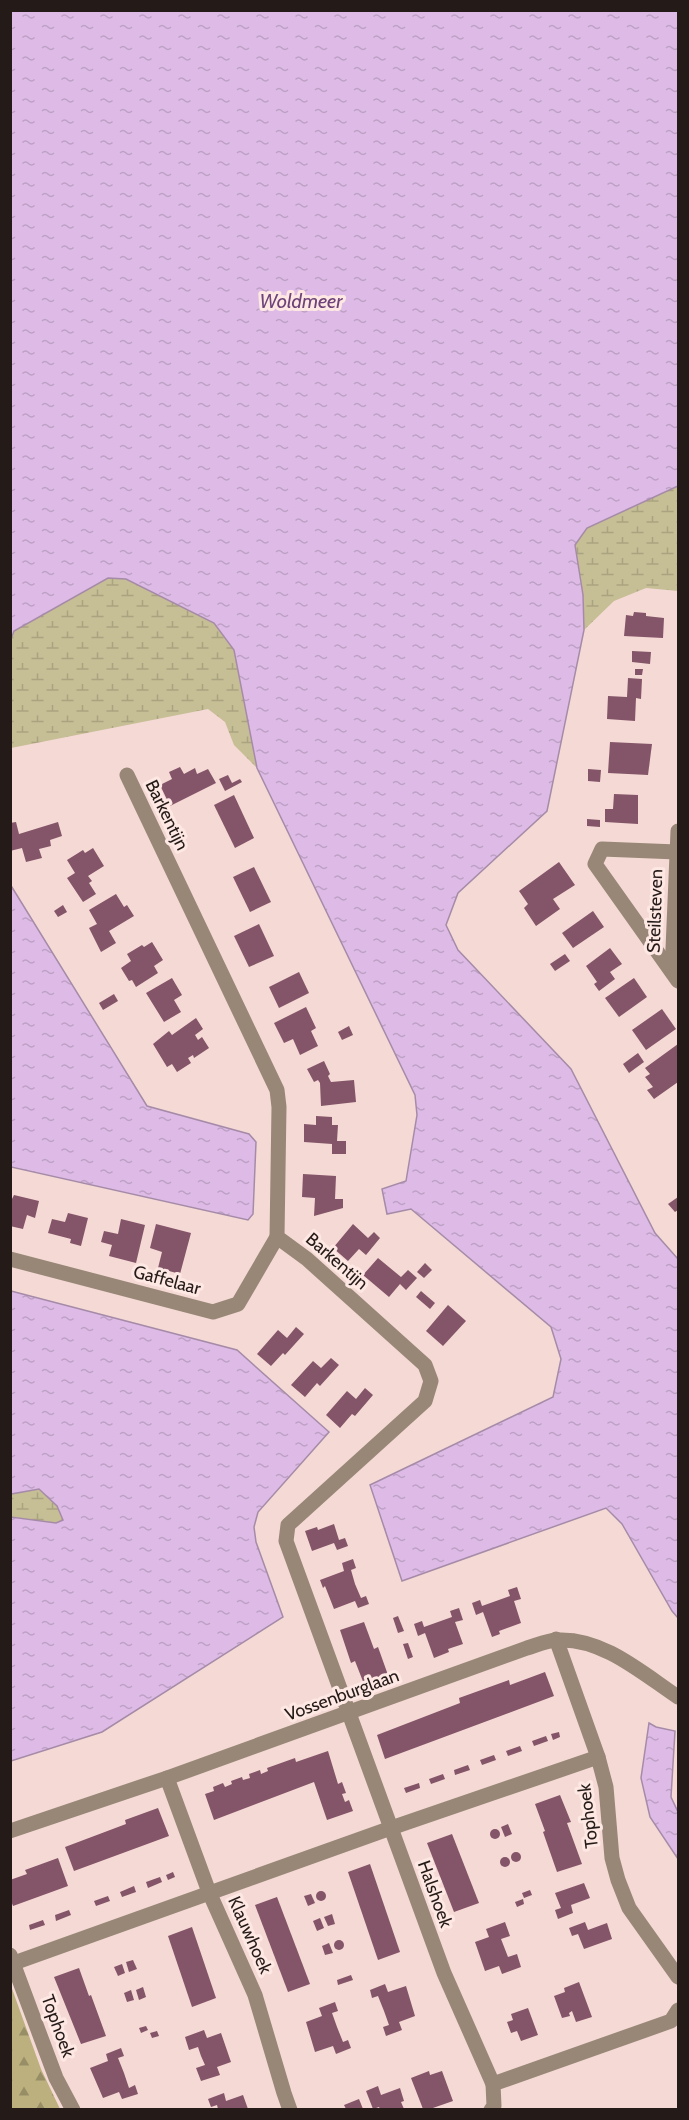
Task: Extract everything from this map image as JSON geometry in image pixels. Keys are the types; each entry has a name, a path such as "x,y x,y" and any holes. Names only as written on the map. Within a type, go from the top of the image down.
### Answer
{"street":[{"name":"Barkentijn","path":"127,776 278,1090 277,1237 307,1259 425,1365 431,1381 425,1401 288,1525 286,1541 348,1714"},
{"name":"Steilsteven","path":"675,977 678,831"},
{"name":"Steilsteven","path":"675,977 595,864 602,849 677,852"},
{"name":"Gaffelaar","path":"10,1259 213,1312 238,1304 277,1237"},
{"name":"Vossenburglaan","path":"10,1831 348,1714 527,1648 556,1640 581,1641 606,1650 678,1697"},
{"name":"Tophoek","path":"556,1640 598,1756 606,1787 612,1858 618,1880 629,1908 678,1977"},
{"name":"Halshoek","path":"348,1714 444,1973 493,2084"},
{"path":"12,1959 598,1756"},
{"name":"Klauwhoek","path":"167,1778 209,1892 255,1995 290,2109"},
{"name":"Tophoek","path":"12,1959 56,2078 74,2109"},
{"path":"491,2109 494,2106 493,2084 671,2021 678,2010"}],"green space":[{"path":"678,486 678,591 646,588 614,601 584,630 583,595 575,545 587,528"},
{"path":"108,578 126,579 214,623 234,650 257,768 234,745 225,722 208,709 11,748 10,639 14,631"},
{"path":"39,1489 57,1506 63,1520 56,1523 11,1517 11,1494"},
{"path":"11,1986 41,2069 60,2109 11,2109"}],"water":[{"name":"Woldmeer","path":"11,10 678,11 678,486 587,528 575,545 583,595 584,630 547,811 458,893 446,925 458,950 571,1069 655,1233 678,1259 678,1618 622,1524 606,1508 402,1581 370,1485 553,1397 561,1359 551,1327 411,1209 387,1214 382,1189 406,1181 417,1115 415,1095 257,768 234,650 214,623 126,579 108,578 14,631 11,639"},
{"path":"10,884 147,1106 249,1134 256,1142 253,1214 248,1220 11,1167"},
{"path":"11,1291 237,1350 329,1432 258,1512 254,1527 256,1542 283,1617 102,1732 11,1761 11,1517 56,1523 63,1520 57,1506 39,1489 11,1494"},
{"path":"649,1723 675,1731 671,1797 678,1812 678,1859 650,1817 641,1778"}],"building":[{"path":"634,612 664,618 663,638 624,636 626,615 633,616"},
{"path":"632,651 651,652 650,664 632,662"},
{"path":"635,669 643,669 642,675 635,675"},
{"path":"628,678 642,679 641,699 636,698 635,721 607,719 608,696 627,697"},
{"path":"610,742 652,744 648,775 608,773"},
{"path":"180,767 184,774 195,768 197,774 208,769 216,783 170,806 160,785 172,779 169,772"},
{"path":"588,769 601,770 600,782 588,781"},
{"path":"228,775 232,783 240,779 242,782 225,791 219,779"},
{"path":"614,794 638,795 638,824 605,822 605,809 613,809"},
{"path":"234,795 254,838 235,848 214,805"},
{"path":"587,819 600,820 600,827 587,826"},
{"path":"16,822 19,834 58,822 62,836 50,840 51,846 39,849 42,858 26,862 22,848 10,851 10,823"},
{"path":"93,848 104,866 88,876 92,881 89,883 96,894 83,902 67,878 75,873 67,860 83,850 85,853"},
{"path":"559,862 575,885 553,899 560,909 536,926 524,908 528,904 519,891"},
{"path":"254,867 271,902 250,912 233,877"},
{"path":"116,894 124,907 127,905 134,916 109,931 116,943 101,952 89,928 97,924 89,910"},
{"path":"63,905 67,912 58,917 54,911"},
{"path":"593,911 604,927 573,948 562,933"},
{"path":"259,924 274,956 249,967 234,936"},
{"path":"152,942 163,960 154,966 158,973 136,987 121,968 131,961 127,954"},
{"path":"610,948 622,964 610,972 615,979 599,991 594,984 597,982 586,966"},
{"path":"565,954 570,961 555,971 550,964"},
{"path":"299,972 309,993 279,1008 269,987"},
{"path":"172,978 182,995 174,1000 181,1012 164,1022 146,993"},
{"path":"634,978 647,997 619,1017 605,998"},
{"path":"114,994 118,1001 103,1010 99,1003"},
{"path":"306,1007 316,1028 311,1031 318,1046 300,1055 293,1039 284,1043 274,1023"},
{"path":"662,1009 676,1029 646,1050 632,1030"},
{"path":"196,1018 203,1029 195,1035 198,1040 202,1037 209,1048 194,1058 193,1055 188,1058 191,1063 177,1072 172,1064 167,1067 153,1044 169,1031 172,1035"},
{"path":"349,1026 353,1035 342,1040 338,1032"},
{"path":"678,1044 678,1082 654,1099 647,1090 653,1087 645,1077 650,1074 645,1068"},
{"path":"638,1053 644,1062 629,1073 623,1064"},
{"path":"324,1061 331,1082 354,1080 356,1102 321,1106 320,1083 318,1080 314,1082 307,1069"},
{"path":"316,1116 332,1117 332,1125 338,1125 337,1141 346,1141 346,1154 332,1154 332,1144 304,1142 304,1124 316,1125"},
{"path":"303,1174 336,1176 335,1199 343,1199 343,1208 314,1216 315,1198 302,1197"},
{"path":"14,1195 39,1201 35,1218 27,1215 23,1229 10,1226 10,1203"},
{"path":"678,1197 678,1210 675,1212 668,1204"},
{"path":"68,1213 88,1218 81,1246 70,1243 71,1239 48,1233 52,1219 65,1222"},
{"path":"121,1219 145,1225 136,1263 109,1256 112,1245 101,1242 104,1231 118,1234"},
{"path":"156,1224 191,1233 180,1274 158,1268 162,1252 150,1248"},
{"path":"353,1224 368,1238 374,1232 380,1238 366,1255 359,1249 348,1261 333,1248"},
{"path":"378,1258 401,1277 408,1270 417,1278 406,1290 400,1284 389,1297 363,1275"},
{"path":"425,1263 432,1270 424,1278 417,1272"},
{"path":"421,1291 435,1303 430,1309 416,1297"},
{"path":"448,1305 466,1321 443,1346 426,1331"},
{"path":"296,1327 304,1334 285,1355 283,1353 271,1366 257,1354 278,1330 287,1338"},
{"path":"331,1358 339,1365 320,1386 317,1383 305,1397 291,1385 313,1361 321,1368"},
{"path":"365,1388 373,1395 355,1416 352,1414 340,1428 326,1415 347,1391 356,1399"},
{"path":"334,1524 339,1540 345,1538 348,1546 337,1550 334,1543 312,1551 305,1531 317,1527 318,1530"},
{"path":"353,1559 356,1568 351,1570 355,1584 361,1598 366,1596 369,1604 358,1608 355,1601 334,1609 325,1586 323,1588 320,1580 344,1571 342,1563"},
{"path":"517,1587 521,1599 514,1601 521,1623 499,1631 500,1634 492,1637 483,1612 476,1615 472,1603 480,1600 482,1606 510,1596 508,1590"},
{"path":"459,1608 463,1620 455,1622 463,1644 448,1649 449,1652 434,1658 425,1633 418,1636 414,1624 422,1621 424,1627 452,1617 450,1611"},
{"path":"398,1616 404,1631 398,1633 393,1618"},
{"path":"364,1622 374,1649 378,1647 388,1675 364,1684 355,1661 351,1663 340,1630"},
{"path":"408,1643 413,1657 408,1659 403,1644"},
{"path":"545,1672 554,1696 385,1759 377,1735 460,1703 459,1698 509,1680 510,1685"},
{"path":"559,1732 560,1737 553,1740 551,1734"},
{"path":"546,1736 548,1741 534,1746 532,1741"},
{"path":"520,1746 522,1751 508,1756 506,1751"},
{"path":"328,1751 338,1784 342,1782 346,1793 342,1794 345,1802 349,1800 353,1811 327,1820 314,1782 214,1820 205,1794 214,1791 213,1787 223,1783 225,1787 232,1784 231,1781 242,1777 243,1780 250,1778 249,1774 260,1770 261,1774 268,1771 267,1768 295,1758 296,1762"},
{"path":"494,1755 496,1760 482,1765 480,1760"},
{"path":"468,1765 470,1770 455,1775 454,1770"},
{"path":"443,1774 445,1779 431,1784 429,1779"},
{"path":"419,1783 420,1788 406,1793 404,1788"},
{"path":"560,1795 571,1822 567,1823 582,1864 557,1872 535,1804"},
{"path":"158,1808 169,1836 74,1871 65,1847 126,1824 125,1820"},
{"path":"508,1824 512,1834 505,1837 501,1827"},
{"path":"495,1829 499,1830 499,1838 495,1839 491,1838 490,1834 491,1830"},
{"path":"452,1834 479,1903 454,1912 427,1843"},
{"path":"516,1852 520,1853 520,1861 516,1862 512,1861 511,1857 512,1853"},
{"path":"505,1857 509,1858 509,1866 505,1867 501,1866 500,1862 501,1858"},
{"path":"58,1858 68,1886 13,1906 10,1898 10,1880 27,1874 25,1870"},
{"path":"370,1864 400,1952 378,1960 348,1872"},
{"path":"173,1872 175,1877 168,1880 166,1875"},
{"path":"160,1877 162,1882 148,1888 146,1882"},
{"path":"584,1883 590,1898 571,1905 573,1913 558,1919 555,1910 561,1908 555,1893"},
{"path":"134,1886 136,1892 122,1897 120,1892"},
{"path":"530,1890 532,1895 524,1898 522,1893"},
{"path":"321,1891 325,1892 325,1900 321,1901 317,1900 316,1896 317,1892"},
{"path":"311,1894 315,1903 308,1906 304,1896"},
{"path":"108,1896 110,1901 96,1906 94,1901"},
{"path":"277,1897 310,1984 288,1992 255,1905"},
{"path":"523,1899 524,1904 517,1907 515,1902"},
{"path":"69,1910 71,1915 56,1921 55,1915"},
{"path":"332,1914 335,1924 328,1926 324,1917"},
{"path":"320,1918 324,1928 317,1931 313,1921"},
{"path":"43,1920 45,1925 30,1930 29,1925"},
{"path":"505,1922 510,1936 501,1939 508,1957 517,1954 521,1967 502,1974 499,1966 485,1971 475,1942 489,1937 486,1929"},
{"path":"585,1922 588,1930 607,1923 612,1939 584,1949 578,1934 572,1936 569,1928"},
{"path":"192,1927 216,1998 192,2007 168,1936"},
{"path":"339,1940 343,1941 343,1949 339,1950 335,1949 334,1945 335,1941"},
{"path":"329,1943 333,1953 325,1955 322,1946"},
{"path":"133,1960 137,1969 129,1972 126,1962"},
{"path":"122,1964 125,1973 118,1976 114,1967"},
{"path":"79,1968 106,2036 81,2044 54,1977"},
{"path":"351,1975 353,1980 338,1985 337,1980"},
{"path":"579,1982 592,2017 576,2022 572,2011 569,2013 570,2016 562,2018 554,1996 565,1992 564,1988"},
{"path":"385,1984 388,1992 406,1986 415,2016 399,2022 402,2030 386,2036 383,2027 389,2025 378,1996 372,1998 370,1990"},
{"path":"143,1987 146,1997 139,2000 136,1990"},
{"path":"131,1990 134,2000 127,2002 124,1993"},
{"path":"335,2002 338,2011 332,2013 343,2042 348,2040 351,2048 336,2054 333,2046 315,2052 306,2022 322,2016 319,2008"},
{"path":"528,2008 538,2035 521,2041 517,2031 511,2033 507,2022 513,2020 511,2014"},
{"path":"146,2026 148,2030 141,2033 139,2028"},
{"path":"204,2030 207,2038 221,2033 231,2062 217,2067 220,2075 201,2081 196,2068 205,2065 198,2047 189,2050 185,2037"},
{"path":"157,2031 159,2036 152,2038 150,2033"},
{"path":"121,2048 124,2056 118,2058 129,2088 135,2085 138,2094 122,2099 119,2092 103,2098 90,2068 108,2061 106,2054"},
{"path":"429,2071 430,2075 442,2071 453,2101 430,2109 423,2109 411,2078"},
{"path":"378,2086 381,2095 400,2088 404,2109 380,2109 379,2107 373,2109 366,2091"},
{"path":"224,2093 226,2101 243,2095 248,2109 218,2109 217,2105 211,2107 208,2099"},
{"path":"359,2099 363,2109 346,2109 344,2105"}]}
